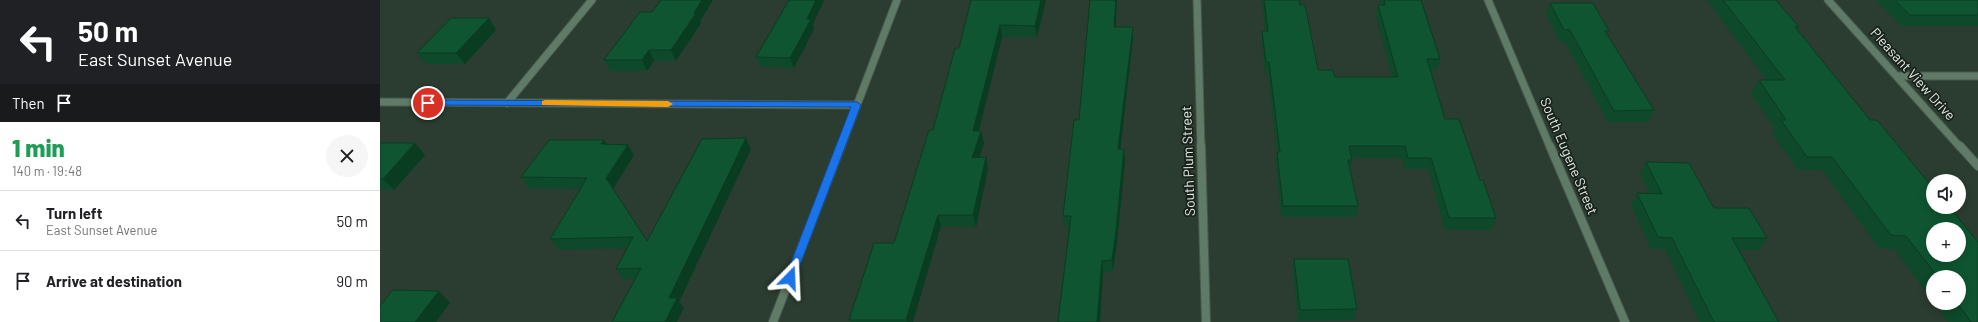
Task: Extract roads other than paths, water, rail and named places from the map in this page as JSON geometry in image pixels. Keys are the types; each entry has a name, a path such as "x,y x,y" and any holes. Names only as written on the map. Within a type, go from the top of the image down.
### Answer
{"street":[{"path":"507,103 592,0"},
{"path":"774,322 897,0"},
{"name":"South Plum Street","path":"1197,0 1206,322"},
{"name":"South Eugene Street","path":"1488,0 1625,322"},
{"name":"Pleasant View Drive","path":"1828,0 1978,166"},
{"path":"1897,76 1978,76"},
{"path":"380,102 857,105"}]}
